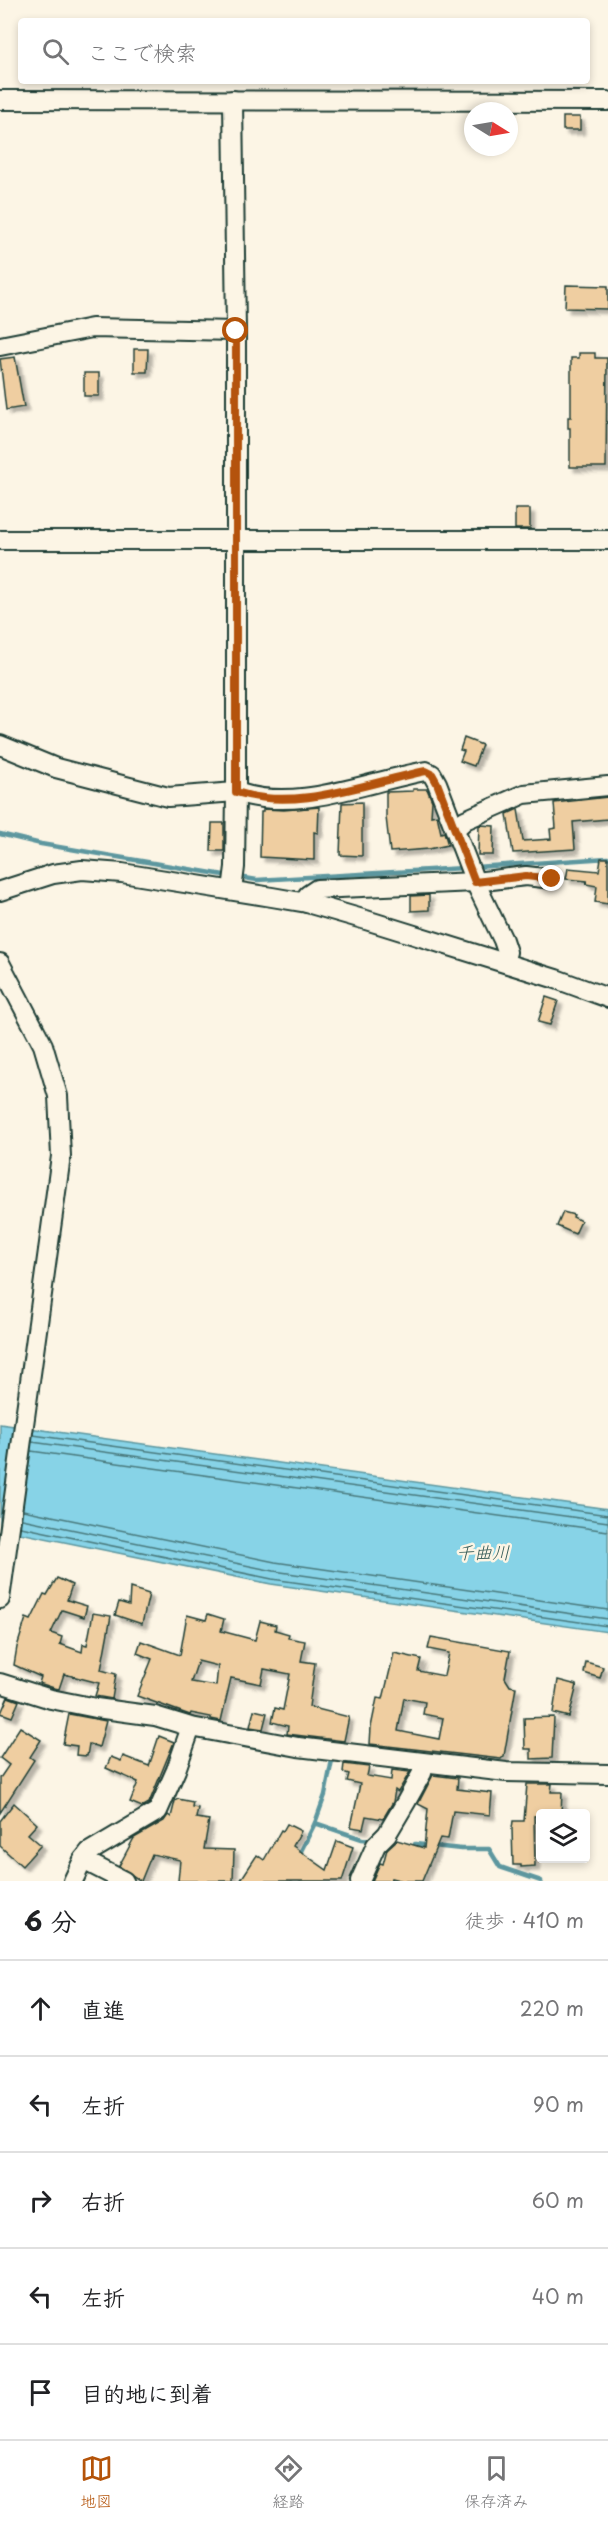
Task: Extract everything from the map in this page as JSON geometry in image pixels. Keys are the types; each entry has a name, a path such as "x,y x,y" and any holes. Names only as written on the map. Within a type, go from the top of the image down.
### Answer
{"street":[{"path":"0,100 608,101"},
{"path":"233,100 236,331 236,792 233,880"},
{"path":"0,346 92,328 236,331"},
{"path":"0,540 608,540"},
{"path":"0,745 56,768 168,797 236,792 286,799 309,798 426,771 432,774 437,783 471,872 503,940 507,952 504,962"},
{"path":"456,829 465,820 524,794 608,786"},
{"path":"0,891 53,874 82,870 233,880 504,962 608,998"},
{"path":"307,903 308,895 317,889 471,872 552,879"},
{"path":"0,963 43,1045 58,1096 61,1156 3,1564 0,1599"},
{"path":"0,1683 51,1700 155,1716 191,1727 287,1745 506,1772 608,1774"},
{"path":"73,1881 89,1852 158,1811 191,1727"},
{"path":"360,1881 376,1845 387,1834 422,1773 425,1763"},
{"path":"83,1860 124,1881"}],"water":[{"name":"千曲川","path":"0,1424 608,1509 608,1632 271,1584 0,1529"}],"building":[{"path":"563,117 580,117 580,130 563,130"},
{"path":"566,285 608,286 608,309 565,308"},
{"path":"134,349 148,349 147,372 134,372"},
{"path":"579,353 595,353 595,358 607,358 606,467 570,467 568,417 571,417 571,358 579,358"},
{"path":"15,357 24,407 6,410 0,359"},
{"path":"84,373 99,373 99,396 84,396"},
{"path":"515,509 530,509 530,529 515,529"},
{"path":"464,738 482,745 474,766 460,761 464,751 460,750"},
{"path":"413,789 427,789 432,801 431,816 437,815 441,833 444,832 448,845 390,852 386,792 413,791"},
{"path":"608,797 608,819 573,822 575,849 513,853 507,814 518,809 523,841 551,839 550,829 556,828 554,803"},
{"path":"362,802 362,856 340,855 342,803"},
{"path":"319,807 318,833 314,832 314,860 260,857 261,812 263,809"},
{"path":"212,823 224,823 224,851 211,851"},
{"path":"479,826 494,826 493,855 478,855"},
{"path":"601,858 608,858 608,904 595,902 597,886 586,884 587,881 566,879 568,868 599,871"},
{"path":"429,895 429,910 411,911 411,896"},
{"path":"546,997 558,1001 550,1025 538,1022"},
{"path":"563,1212 574,1215 573,1217 581,1221 575,1234 557,1226"},
{"path":"57,1578 72,1585 67,1600 87,1606 84,1617 62,1610 51,1633 62,1637 60,1644 82,1652 83,1644 87,1645 93,1613 111,1616 101,1670 116,1674 112,1699 95,1696 99,1683 64,1674 59,1689 54,1688 39,1683 41,1677 14,1665 26,1618 31,1620 44,1594 47,1595"},
{"path":"130,1588 149,1594 142,1624 115,1615 119,1602 129,1605"},
{"path":"208,1614 224,1619 221,1631 255,1640 260,1621 276,1625 275,1630 289,1634 288,1638 305,1641 301,1661 315,1663 309,1707 349,1717 344,1741 287,1734 288,1726 272,1722 275,1708 283,1710 290,1674 264,1669 261,1684 231,1678 221,1721 191,1713 190,1715 137,1696 152,1659 137,1653 141,1641 180,1655 187,1615 206,1620","holes":["198,1661 218,1666 216,1686 191,1682"]},
{"path":"431,1637 510,1651 505,1678 510,1686 516,1687 504,1756 501,1759 370,1744 377,1698 383,1699 394,1653 421,1659 418,1671 444,1676 449,1653 428,1649","holes":["404,1698 425,1702 423,1714 443,1718 439,1739 398,1731"]},
{"path":"586,1662 603,1667 600,1678 584,1673"},
{"path":"558,1680 577,1685 569,1717 553,1713"},
{"path":"8,1697 19,1701 12,1717 1,1713"},
{"path":"254,1710 267,1713 263,1729 250,1727"},
{"path":"69,1714 106,1721 99,1747 89,1744 87,1756 76,1755 77,1746 63,1744"},
{"path":"554,1717 552,1758 531,1759 531,1749 525,1749 524,1718"},
{"path":"20,1727 41,1740 30,1757 34,1760 0,1813 0,1778 9,1765 0,1758"},
{"path":"159,1736 174,1742 149,1803 142,1807 130,1802 138,1782 106,1768 111,1757 121,1761 123,1756 149,1766"},
{"path":"344,1764 369,1767 367,1776 391,1780 392,1770 410,1772 398,1792 395,1790 393,1802 383,1819 366,1816 363,1829 351,1827 360,1784 347,1781 349,1774 343,1772"},
{"path":"433,1775 458,1778 457,1789 492,1793 490,1815 453,1811 448,1839 440,1838 422,1881 403,1881 391,1878 390,1881 372,1881 380,1863 383,1864 387,1849 397,1840 424,1848 428,1809 418,1804"},
{"path":"527,1784 552,1784 551,1792 562,1792 561,1809 536,1809 536,1816 534,1816 535,1866 513,1865 513,1821 524,1821"},
{"path":"178,1799 193,1802 192,1807 198,1808 196,1818 209,1820 204,1849 234,1850 233,1881 178,1881 180,1860 152,1854 141,1881 119,1866 134,1838 164,1821 168,1815 171,1817 175,1801"},
{"path":"14,1803 37,1824 28,1834 41,1845 22,1866 0,1846 0,1821"},
{"path":"287,1824 301,1831 293,1846 327,1870 337,1841 353,1847 342,1881 240,1881 257,1855 264,1860 281,1830 283,1831"}],"waterway":[{"path":"0,834 41,844 230,876"},
{"path":"475,867 608,858"},
{"path":"239,877 257,880 464,868"},
{"path":"332,1760 325,1795 315,1823 362,1839 373,1840"},
{"path":"299,1855 315,1823"},
{"path":"415,1844 461,1849 489,1849 500,1867 541,1881"}],"route":[{"path":"236,331 236,792 286,799 309,798 426,771 432,774 437,783 475,882 526,876 552,879"}]}
